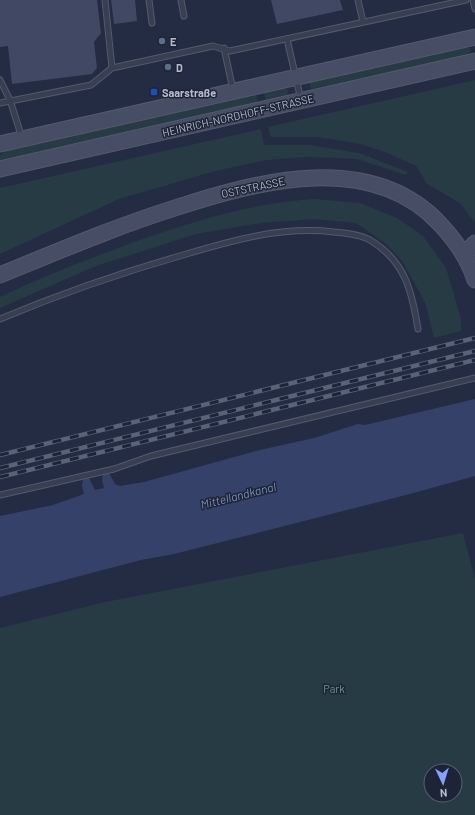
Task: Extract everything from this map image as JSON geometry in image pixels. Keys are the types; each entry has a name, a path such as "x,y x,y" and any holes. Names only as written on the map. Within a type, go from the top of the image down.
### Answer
{"main road":[{"path":"0,144 296,76 475,37"},
{"name":"HEINRICH-NORDHOFF-STRASSE","path":"0,169 475,61"},
{"name":"OSTSTRASSE","path":"0,275 119,226 205,198 245,187 282,180 312,177 358,181 378,185 409,198 433,216 454,238 470,249 475,280"}],"lane":[{"path":"105,0 112,68"},
{"path":"149,0 152,23"},
{"path":"181,0 184,16"},
{"path":"358,0 363,22"},
{"path":"0,103 91,85 102,78 106,72 112,68 213,46 230,51 287,40 466,0"},
{"path":"473,0 475,9"},
{"path":"287,40 301,101"},
{"path":"224,48 234,91"},
{"path":"0,80 10,100 22,139"},
{"path":"0,319 97,281 205,248 289,230 314,230 345,233 368,239 390,254 400,267 407,281 415,307 418,329"},
{"path":"0,495 114,469 151,456 475,378"}],"green space":[{"path":"456,48 470,48 471,51 464,56 311,89 309,82"},
{"path":"475,80 475,223 460,203 427,184 416,166 385,152 361,144 319,137 271,137 268,127"},
{"path":"284,87 288,90 287,96 266,101 264,92"},
{"path":"256,94 258,103 0,162 0,155 7,150"},
{"path":"261,129 264,145 309,145 359,153 408,172 406,175 357,159 307,157 267,160 215,171 119,199 0,254 0,188"},
{"path":"314,199 360,203 397,218 423,236 446,268 461,319 461,331 434,338 425,302 402,261 385,243 356,223 314,219 261,223 196,234 96,266 0,308 0,297 35,281 140,240 204,219 247,208"},
{"name":"Park","path":"463,533 475,579 475,815 0,815 0,628 105,602"}],"water":[{"name":"Mittellandkanal","path":"475,399 475,476 406,495 174,554 141,560 0,597 0,516 53,505 84,494 82,486 83,480 89,478 95,490 104,488 102,480 103,474 109,473 115,484 120,486 144,482 260,450 314,438 358,424 365,425"}],"building":[{"path":"0,0 97,0 101,33 94,42 97,68 92,74 12,84 8,46 0,47"},
{"path":"111,0 135,0 137,21 114,24"},
{"path":"271,0 340,0 343,10 277,24"}],"railway":[{"path":"0,455 475,338"},
{"path":"0,468 475,351"},
{"path":"0,477 475,360"}],"place":[{"name":"E","path":"162,41"},
{"name":"D","path":"168,67"},
{"name":"Saarstraße","path":"154,92"}]}
